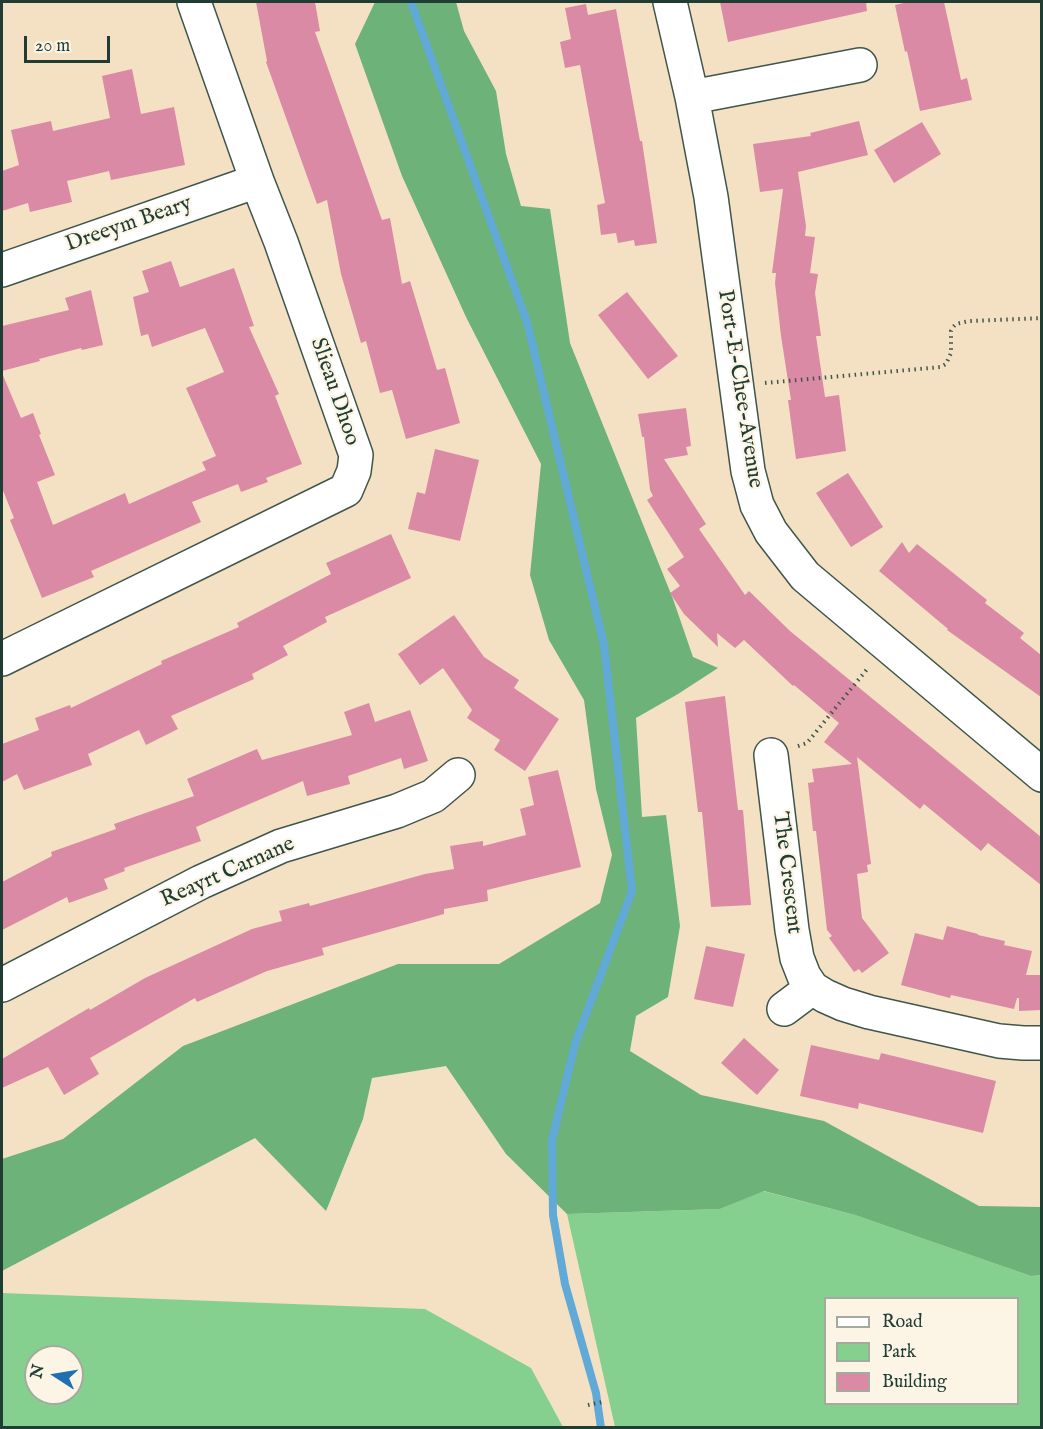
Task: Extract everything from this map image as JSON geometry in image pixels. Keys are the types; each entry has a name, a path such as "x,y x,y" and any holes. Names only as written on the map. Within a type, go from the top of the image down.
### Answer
{"street":[{"name":"Slieau Dhoo","path":"2,659 346,490 354,471 356,455 282,242 256,182 194,2"},
{"name":"Port-E-Chee-Avenue","path":"670,2 692,97 711,197 748,471 757,505 771,532 805,576 1041,775"},
{"path":"692,97 860,65"},
{"name":"Dreeym Beary","path":"2,270 256,182"},
{"name":"The Crescent","path":"771,755 792,930 797,958 812,988"},
{"name":"Reayrt Carnane","path":"2,985 201,882 281,846 397,811 424,800 464,773"},
{"path":"784,1009 812,988 825,996 869,1012 999,1041 1041,1043"}],"path":[{"path":"737,386 942,367 951,353 951,331 956,324 969,321 1041,318"},
{"path":"771,755 807,743 872,662"},
{"path":"588,1405 602,1402"}],"green space":[{"path":"375,2 456,2 464,31 496,91 506,154 521,206 550,209 570,343 673,599 693,657 718,668 636,718 642,817 666,815 680,926 668,997 636,1016 630,1051 701,1095 824,1121 979,1206 1041,1207 1041,1275 1031,1276 855,1215 764,1191 720,1209 567,1214 506,1154 446,1066 372,1078 363,1119 326,1211 255,1138 2,1271 2,1159 63,1139 183,1046 398,964 499,964 600,903 612,855 596,789 584,700 549,640 530,575 541,464 466,317 402,176 355,44"},
{"path":"763,1191 855,1215 1031,1276 1041,1275 1041,1427 615,1427 567,1214 720,1209"},
{"path":"2,1293 425,1309 531,1368 563,1427 2,1427"}],"building":[{"path":"256,2 315,2 320,31 315,32 382,220 390,218 402,284 410,281 437,370 445,368 460,423 406,439 392,390 380,393 366,341 361,343 341,274 327,200 317,204 266,62"},
{"path":"720,2 866,2 867,11 728,42"},
{"path":"908,2 944,2 961,80 967,78 972,100 920,111 895,5"},
{"path":"586,4 588,15 616,9 640,141 642,141 657,243 635,246 634,240 618,243 616,233 601,235 597,205 605,203 580,65 565,68 560,42 571,39 565,8"},
{"path":"132,69 141,114 174,107 185,165 111,180 109,171 67,181 72,202 30,212 28,203 2,211 2,171 19,165 11,130 51,121 53,131 110,118 102,76"},
{"path":"859,121 868,155 798,172 806,226 805,236 815,237 810,273 818,274 815,293 821,336 816,336 825,397 839,395 846,451 796,459 788,400 791,400 775,283 776,273 772,273 783,189 760,192 753,144 811,136 810,133"},
{"path":"922,122 941,154 894,183 874,150"},
{"path":"171,261 180,287 234,268 254,326 249,327 279,394 275,396 302,464 266,478 268,482 241,492 238,484 192,502 201,522 91,571 94,577 42,598 10,520 14,518 2,488 2,373 21,418 33,413 55,475 37,482 53,525 125,493 129,504 206,470 202,462 216,456 186,388 224,372 205,328 152,347 148,334 141,336 133,297 149,292 142,271"},
{"path":"91,290 103,345 82,350 81,348 2,371 2,326 69,310 65,298"},
{"path":"627,292 678,356 648,379 598,315"},
{"path":"686,408 691,446 686,447 688,455 664,459 706,524 699,529 745,595 749,591 790,631 1041,837 1041,885 988,843 981,851 924,804 920,809 857,757 871,864 867,865 868,872 857,874 862,918 889,953 862,973 859,969 854,972 829,938 832,936 827,930 808,783 814,782 812,769 852,764 824,742 839,723 793,686 744,640 735,648 717,633 718,647 684,614 670,593 680,586 667,569 684,557 647,500 653,496 650,490 644,437 642,437 638,414"},
{"path":"435,449 479,460 460,541 408,529 417,492 425,494"},
{"path":"848,473 883,527 851,547 816,493"},
{"path":"391,534 411,578 325,617 327,622 283,646 288,655 252,674 254,679 171,716 178,729 146,745 139,730 88,754 92,765 24,790 17,774 2,782 2,744 39,730 35,718 70,705 71,708 162,664 161,661 239,627 237,623 331,574 326,563"},
{"path":"902,542 909,553 917,544 987,600 985,603 1024,633 1020,638 1041,655 1041,697 947,630 879,571"},
{"path":"454,615 484,657 519,680 514,688 559,719 525,771 494,750 500,740 467,718 472,710 443,668 420,685 398,654"},
{"path":"725,696 738,810 743,810 751,905 711,907 702,812 698,812 685,702"},
{"path":"369,703 375,722 410,710 428,761 404,769 401,758 348,776 350,784 307,796 303,781 196,827 201,841 124,868 125,871 104,879 108,889 69,903 67,897 2,930 2,882 52,856 51,852 116,829 114,824 194,796 187,779 257,749 262,760 352,735 344,712"},
{"path":"558,770 581,867 487,890 488,901 444,909 444,914 322,948 324,955 267,971 197,1002 195,998 90,1058 99,1074 64,1095 48,1067 2,1088 2,1059 145,978 252,929 282,921 279,911 309,903 310,906 425,874 454,869 450,846 483,841 483,846 526,835 520,809 534,805 528,777"},
{"path":"947,926 1005,941 1004,945 1032,951 1026,975 1041,975 1041,1010 1019,1011 1019,998 1017,998 1014,1009 951,995 950,998 901,985 915,933 943,940"},
{"path":"706,946 745,954 733,1007 694,999"},
{"path":"744,1038 779,1070 757,1095 721,1063"},
{"path":"811,1045 879,1060 881,1053 996,1081 983,1133 859,1103 858,1109 800,1096"}],"waterway":[{"path":"411,2 527,322 604,645 632,891 575,1044 552,1140 553,1215 565,1284 596,1393 601,1428"}]}
